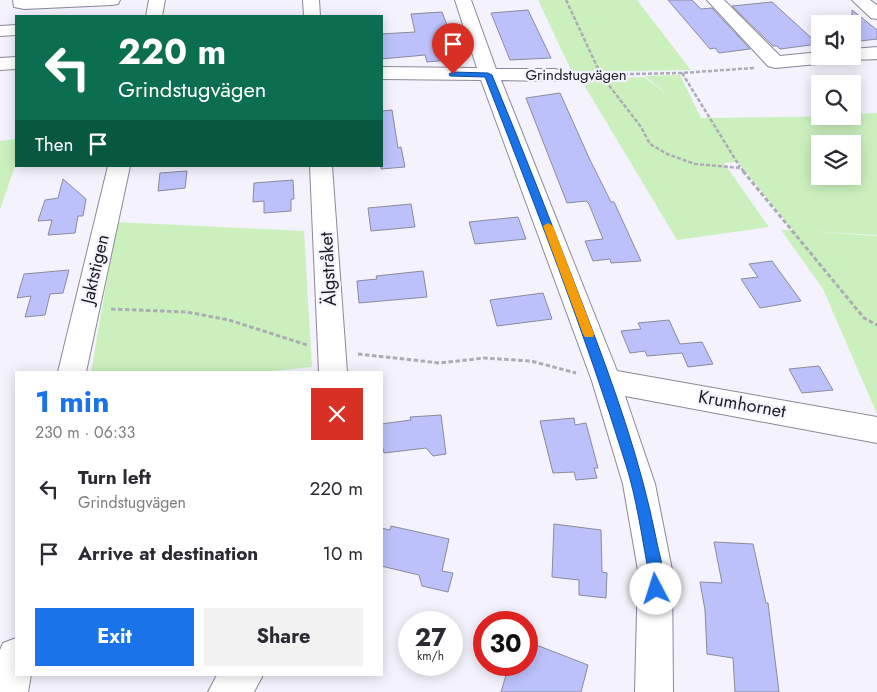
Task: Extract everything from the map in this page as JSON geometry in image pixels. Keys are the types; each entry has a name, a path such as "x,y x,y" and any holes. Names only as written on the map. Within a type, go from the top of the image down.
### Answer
{"street":[{"path":"20,0 20,3 24,4 112,0"},
{"path":"154,15 157,0"},
{"path":"311,0 312,15"},
{"path":"462,0 488,75 555,243 606,381 639,484 655,570 654,692"},
{"path":"715,0 768,65 811,59"},
{"path":"860,0 877,14"},
{"path":"0,31 15,30"},
{"path":"861,54 877,53"},
{"path":"0,64 15,63"},
{"name":"Grindstugvägen","path":"383,73 555,75"},
{"name":"Jaktstigen","path":"72,371 119,167"},
{"name":"Älgstråket","path":"321,167 333,371"},
{"name":"Krumhornet","path":"606,381 749,405 877,430"},
{"path":"9,692 15,661"},
{"path":"227,692 243,676"}],"path":[{"path":"566,0 600,75 641,128 650,144 667,154 695,164 740,168"},
{"name":"Grindstugvägen","path":"555,75 682,73 768,65"},
{"path":"682,73 740,168 864,318 877,325"}],"green space":[{"path":"538,0 637,0 691,70 572,72"},
{"path":"680,75 701,118 811,117 811,125 861,125 861,114 877,113 877,235 809,231 877,236 877,414 823,289 781,230 793,230 738,162 724,163 769,227 677,240 581,80 644,77 671,97 645,76"},
{"path":"15,139 15,166 0,210 0,141"},
{"path":"117,222 304,231 312,367 272,371 91,371"}],"building":[{"path":"668,0 692,0 701,9 712,8 750,49 719,53 715,48 710,49"},
{"path":"772,2 811,38 811,45 780,49 777,46 773,46 732,6"},
{"path":"528,10 551,58 510,60 491,13"},
{"path":"442,12 460,59 427,62 425,55 383,59 383,34 415,32 411,14"},
{"path":"861,17 877,30 877,39 861,41"},
{"path":"560,93 590,160 611,202 614,202 641,261 611,263 610,259 593,261 585,241 603,239 589,204 586,201 567,203 526,98"},
{"path":"392,110 398,148 401,147 405,167 381,169 383,167 383,111"},
{"path":"187,171 185,188 158,191 160,173"},
{"path":"63,179 86,199 83,216 78,216 75,233 48,235 52,220 38,221 45,200 58,198"},
{"path":"293,180 294,199 291,199 291,211 264,213 264,201 253,202 254,183"},
{"path":"411,204 415,227 371,231 368,208"},
{"path":"518,217 526,239 475,244 469,222"},
{"path":"772,261 801,301 760,308 741,279 758,277 749,264"},
{"path":"69,270 63,293 50,294 45,315 25,317 31,296 17,298 24,274"},
{"path":"423,271 427,297 359,303 357,281 377,279 376,276"},
{"path":"543,293 552,319 497,326 490,300"},
{"path":"669,320 680,344 702,342 713,364 688,367 682,353 647,356 645,351 630,353 621,331 641,329 638,323"},
{"path":"819,366 833,390 802,393 789,369"},
{"path":"441,415 446,454 433,456 426,448 384,453 383,424 411,420 410,417"},
{"path":"574,418 575,425 586,423 598,468 594,468 597,478 576,480 574,472 553,473 540,421"},
{"path":"554,524 601,530 602,572 607,573 606,598 579,595 579,580 552,577"},
{"path":"391,526 449,539 442,571 453,573 448,592 422,586 419,575 383,566 383,528 390,530"},
{"path":"714,542 753,544 766,603 768,603 779,692 735,692 733,658 707,654 705,610 700,582 722,583"},
{"path":"538,646 588,665 581,692 501,692 506,676 538,676"}],"slow traffic":[{"path":"548,226 589,334"}],"route":[{"path":"453,74 488,75 543,212 606,381 639,484 655,570 656,589"}]}
